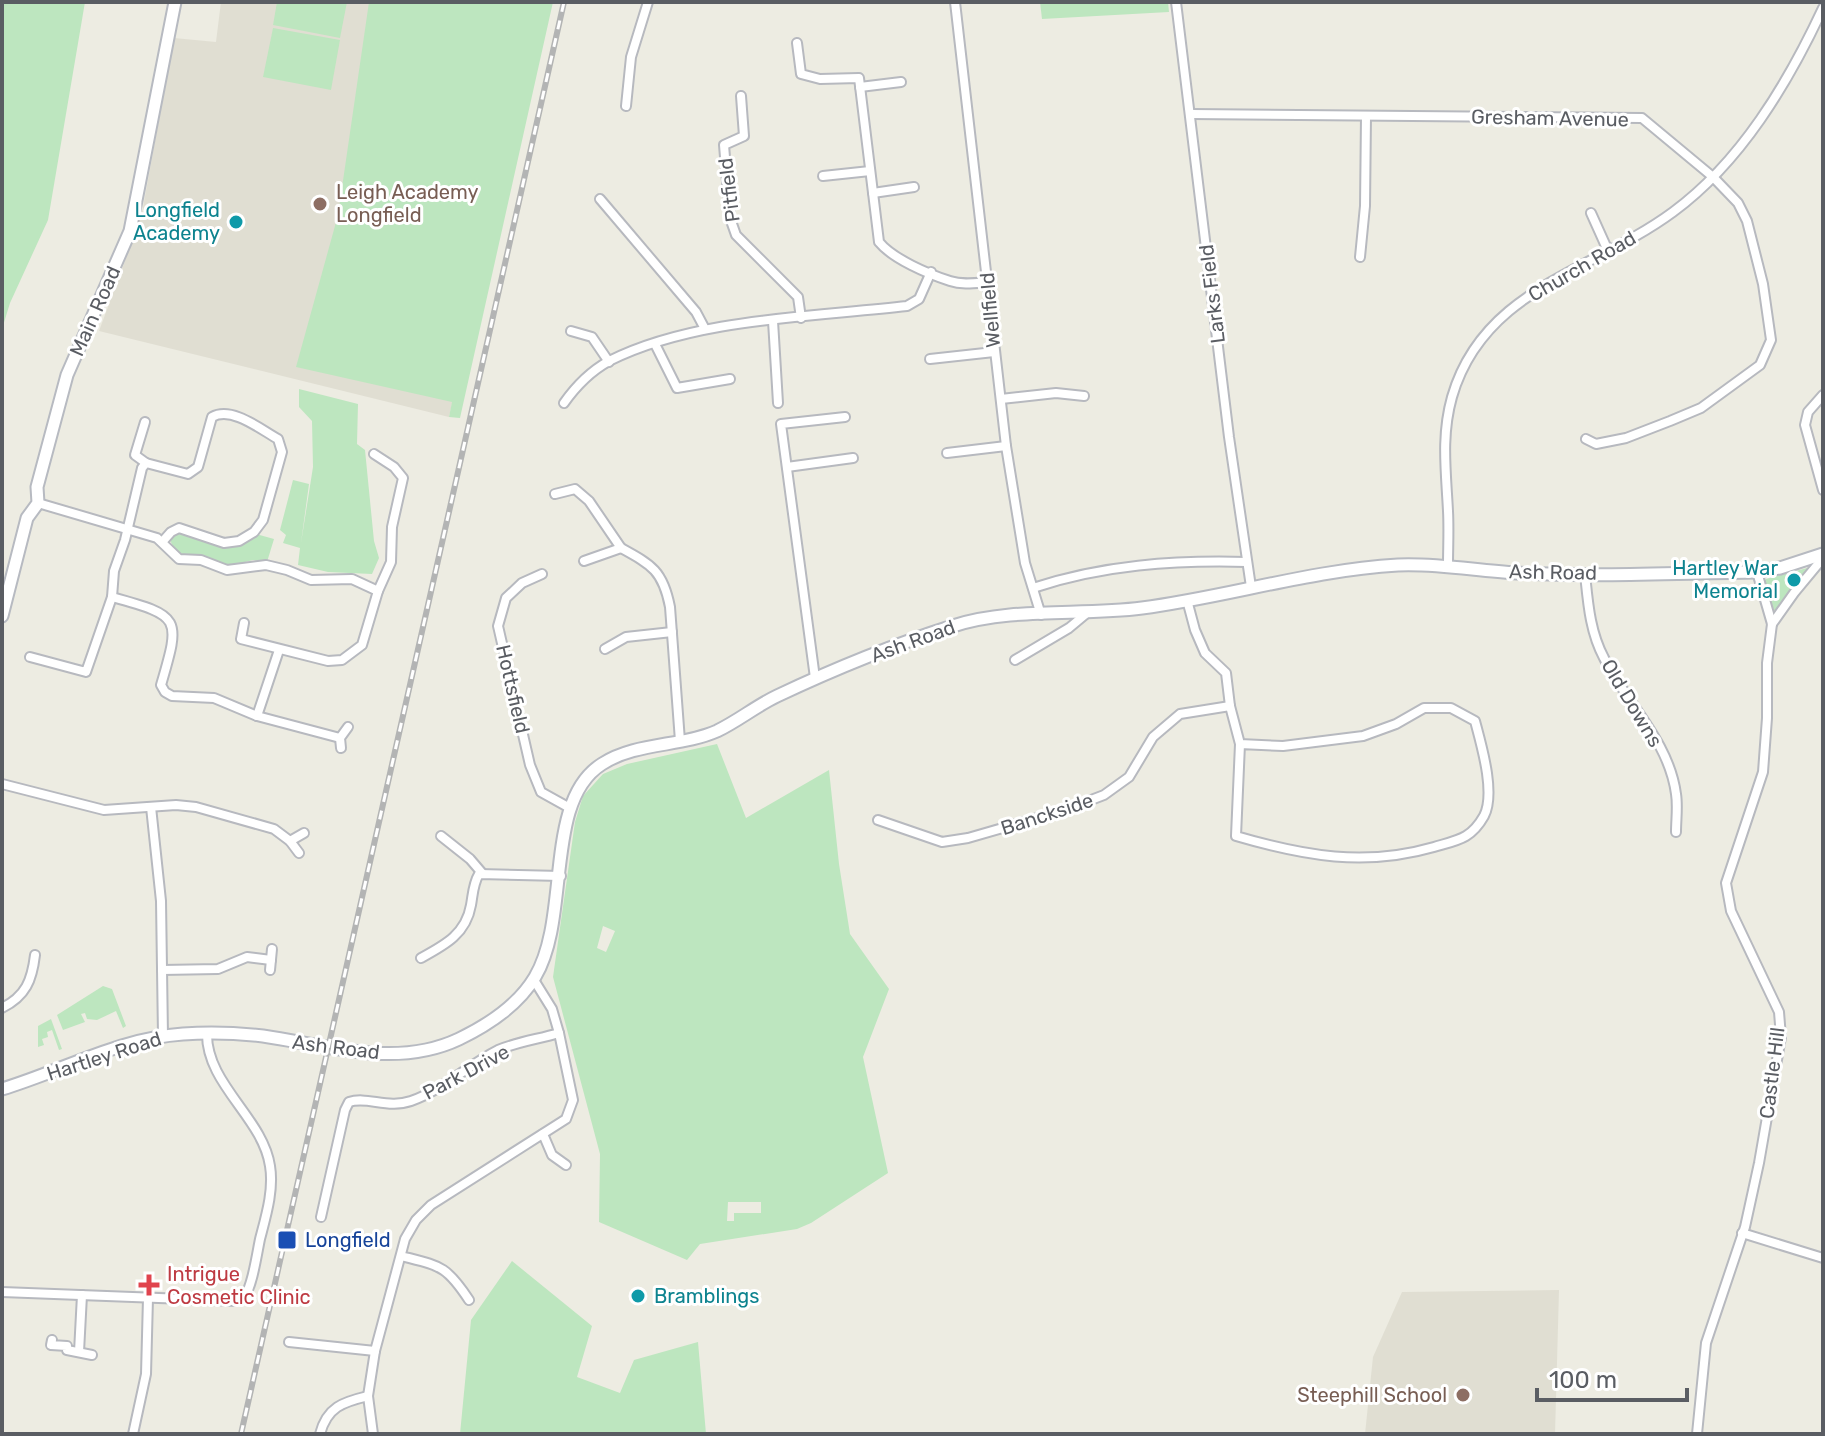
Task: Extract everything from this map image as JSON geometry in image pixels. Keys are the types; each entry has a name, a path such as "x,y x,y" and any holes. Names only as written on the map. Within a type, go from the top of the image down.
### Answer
{"street":[{"name":"Main Road","path":"2,616 27,518 38,503 37,487 67,375 130,231 175,2"},
{"path":"626,106 631,57 648,2"},
{"name":"Wellfield","path":"955,2 1006,446 1025,563 1041,615"},
{"name":"Larks Field","path":"1176,2 1251,587"},
{"name":"Church Road","path":"1448,566 1448,513 1443,458 1445,427 1453,394 1466,362 1483,335 1510,308 1545,284 1609,253 1674,211 1713,177 1762,116 1820,24 1823,8"},
{"path":"797,43 801,74 820,79 859,78 879,242 889,253 951,282 988,282"},
{"path":"860,87 901,82"},
{"name":"Pitfield","path":"741,96 744,136 724,145 730,218 736,235 798,297 801,318"},
{"name":"Gresham Avenue","path":"1191,114 1642,118 1713,177 1738,203 1747,221 1763,284 1771,340 1760,365 1701,408 1626,438 1596,444 1586,439"},
{"path":"1360,257 1365,206 1366,116"},
{"path":"823,176 870,171"},
{"path":"873,193 914,187"},
{"path":"600,199 696,312 705,329"},
{"path":"1591,213 1609,253"},
{"path":"564,403 583,380 609,362 655,344 705,329 907,306 919,299 931,272"},
{"path":"773,321 778,403"},
{"path":"571,331 592,337 609,362"},
{"path":"655,344 677,388 730,379"},
{"path":"930,359 994,352"},
{"path":"1001,399 1056,393 1084,396"},
{"path":"1823,395 1808,412 1805,425 1823,490"},
{"path":"145,422 135,455 146,463 188,474 198,467 212,417 219,413 231,415 278,439 282,452 263,520 249,536 224,543 179,528 163,541"},
{"path":"815,678 781,424 845,417"},
{"path":"947,453 1006,446"},
{"path":"244,623 241,639 328,661 342,660 362,645 378,591 391,562 392,527 403,478 394,467 374,454"},
{"path":"787,467 853,458"},
{"path":"30,657 86,672 112,597 114,571 128,530 142,468 146,463"},
{"path":"555,494 575,489 589,501 621,548 654,567 666,586 680,741"},
{"path":"38,503 163,541 178,558 204,561 227,570 266,565 311,580 352,579 378,591"},
{"path":"584,561 621,548"},
{"name":"Ash Road","path":"207,1033 264,1036 363,1053 421,1051 456,1040 489,1023 534,980 546,956 561,876 568,807 582,782 601,764 628,752 706,736 815,678 958,624 1142,608 1251,587 1398,565 1448,566 1514,573 1757,572 1823,556"},
{"name":"Castle Hill","path":"1772,624 1823,556"},
{"path":"1033,588 1073,575 1106,569 1180,562 1247,562"},
{"name":"Castle Hill","path":"1697,1434 1706,1343 1742,1233 1759,1163 1781,1037 1779,1012 1731,911 1726,883 1763,772 1767,663 1772,624 1757,572"},
{"name":"Hottsfield","path":"542,574 522,583 506,598 498,626 530,765 541,792 568,807"},
{"name":"Old Downs","path":"1585,574 1589,618 1603,657 1667,760 1676,795 1676,832"},
{"path":"112,597 163,613 172,625 175,637 161,685 165,692 172,696 214,698 257,716 340,738"},
{"path":"1187,600 1205,653 1226,673 1230,706 1240,744 1236,836 1284,850 1370,859 1422,850 1469,837 1486,813 1487,767 1475,721 1451,708 1424,708 1396,724 1350,739 1283,746 1240,744"},
{"path":"1015,660 1069,628 1087,613"},
{"path":"605,649 626,637 672,632"},
{"path":"257,716 279,650"},
{"name":"Banckside","path":"878,820 942,842 968,838 1065,810 1104,795 1129,777 1153,737 1180,714 1230,706"},
{"path":"341,748 340,738 348,727"},
{"path":"2,784 98,809 196,807 274,829 290,841 299,853"},
{"path":"151,807 161,901 163,1036"},
{"path":"290,841 304,833"},
{"path":"441,836 482,873 561,876"},
{"path":"421,958 453,940 463,927 470,912 475,881 482,873"},
{"path":"425,942 432,953"},
{"path":"162,970 219,969 248,957 270,965 272,949"},
{"path":"2,1008 24,993 35,955"},
{"path":"373,1434 368,1396 375,1351 405,1239 416,1220 431,1205 566,1119 573,1100 552,1009 534,980"},
{"path":"2,1292 241,1301 247,1292 264,1225 271,1175 268,1156 216,1066 207,1033"},
{"name":"Hartley Road","path":"2,1089 128,1045 163,1036 207,1033"},
{"name":"Park Drive","path":"321,1217 349,1102 359,1100 392,1105 410,1102 500,1049 559,1033"},
{"path":"543,1134 552,1155 566,1165"},
{"path":"1742,1233 1823,1258"},
{"path":"401,1256 439,1266 453,1276 469,1300"},
{"path":"79,1352 82,1295"},
{"path":"133,1434 146,1374 148,1298"},
{"path":"52,1340 51,1345 67,1346 67,1350 92,1355"},
{"path":"289,1342 375,1351"},
{"path":"320,1434 330,1410 344,1402 368,1396"}],"shaded area":[{"name":"Leigh Academy Longfield","path":"221,2 542,2 449,417 99,331 141,218 174,38 216,42"},
{"name":"Steephill School","path":"1559,1290 1555,1434 1365,1434 1373,1357 1402,1292"}],"green space":[{"path":"2,2 85,2 48,220 10,303 2,329"},
{"path":"277,2 347,2 340,38 273,25"},
{"path":"369,2 553,2 460,418 449,417 452,402 296,367 338,215"},
{"path":"1040,2 1168,2 1169,12 1042,19"},
{"path":"273,28 340,40 331,90 263,77"},
{"path":"299,389 358,404 357,444 365,450 374,541 379,558 372,574 328,572 298,565 300,548 283,543 286,535 280,530 293,480 309,484 301,543 313,467 312,421 299,407"},
{"path":"179,531 224,546 256,534 274,539 267,562 253,560 229,566 205,557 176,553 170,540"},
{"path":"1811,567 1778,610 1774,610 1764,581"},
{"path":"717,744 746,818 829,770 850,934 889,989 863,1057 888,1173 811,1223 797,1229 700,1244 687,1260 599,1222 600,1154 553,977 575,822 583,796 603,774 627,764","holes":["603,926 615,931 606,952 597,948","728,1202 761,1202 761,1213 734,1213 734,1221 727,1221"]},
{"path":"103,986 112,989 126,1026 123,1028 116,1011 97,1020 87,1019 85,1013 81,1014 85,1022 63,1030 57,1015"},
{"path":"51,1019 62,1049 59,1050 52,1030 47,1032 48,1037 42,1039 44,1045 38,1047 38,1026"},
{"path":"512,1261 592,1326 577,1377 620,1393 634,1360 698,1342 706,1434 460,1434 471,1320"}],"railway":[{"path":"241,1434 564,2"}],"place":[{"name":"Leigh Academy Longfield","path":"320,204"},
{"name":"Longfield Academy","path":"236,222"},
{"name":"Hartley War Memorial","path":"1794,580"},
{"name":"Longfield","path":"287,1240"},
{"name":"Intrigue Cosmetic Clinic","path":"149,1285"},
{"name":"Bramblings","path":"638,1296"},
{"name":"Steephill School","path":"1463,1395"}]}
